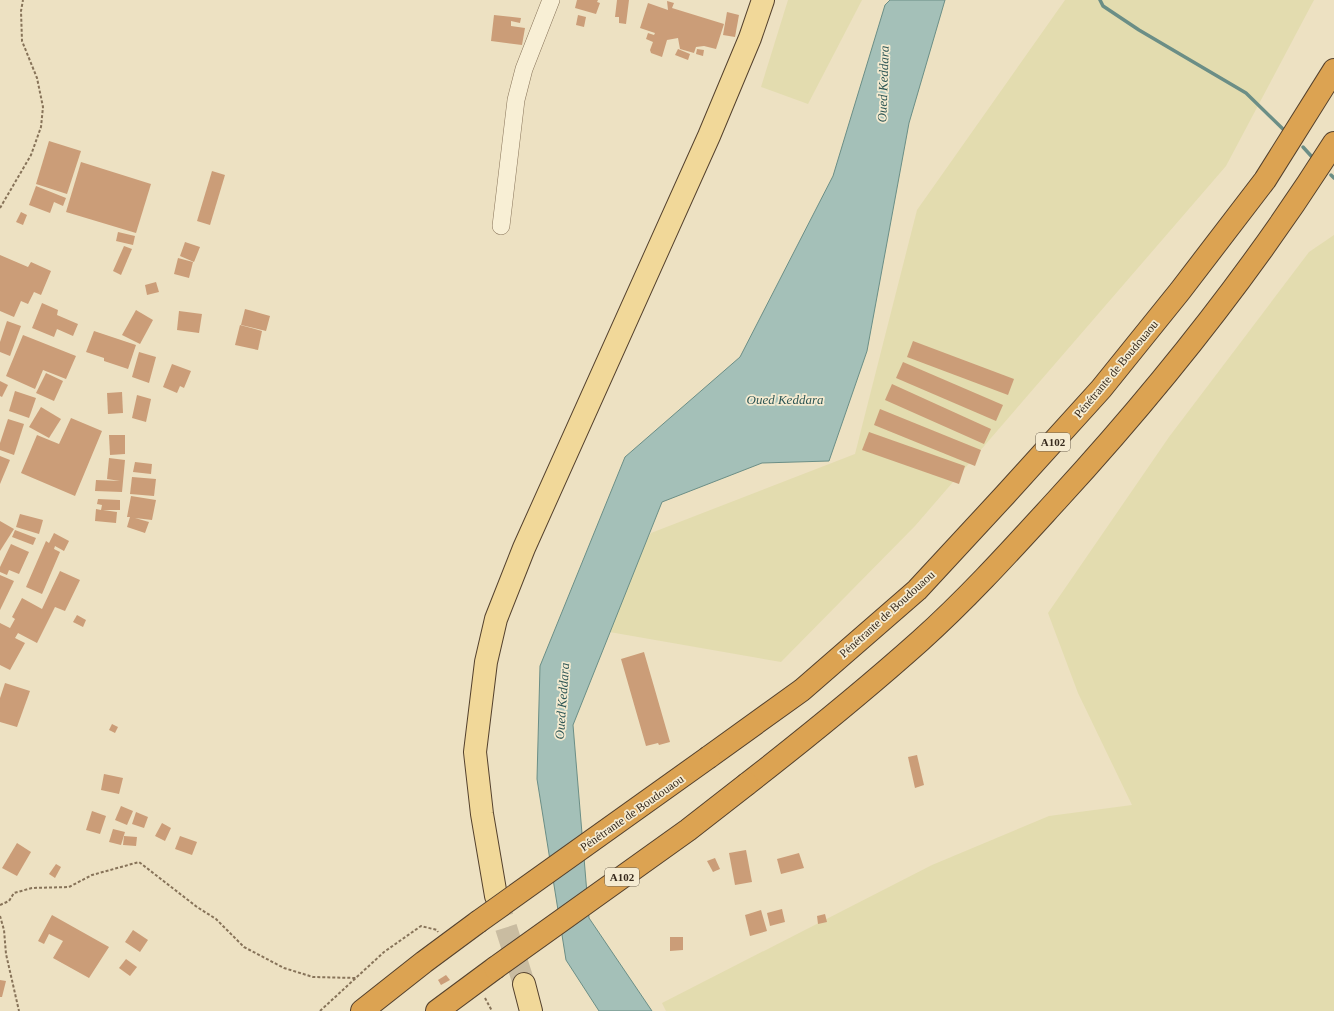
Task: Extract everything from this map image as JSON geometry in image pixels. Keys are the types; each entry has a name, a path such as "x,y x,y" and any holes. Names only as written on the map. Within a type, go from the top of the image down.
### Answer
{"highway":[{"name":"Pénétrante de Boudouaou","path":"362,1011 478,922 802,690 917,590 1101,389 1170,304 1265,180 1334,70"},
{"name":"A102","path":"437,1011 688,830 825,723 920,641 985,578 1080,475 1154,389 1239,282 1334,143"}],"main road":[{"path":"496,896 482,814 475,752 486,662 496,619 524,548 714,122 750,38 763,0"},
{"path":"524,984 531,1011"}],"street":[{"path":"501,226 516,100 524,69 551,0"}],"path":[{"path":"0,208 31,155 41,127 43,107 38,85 22,41 21,11 23,0"},
{"path":"0,905 9,901 14,892 32,888 69,887 92,874 139,862 197,907 216,919 244,947 284,968 313,977 356,978"},
{"path":"0,916 4,930 6,954 19,1011"},
{"path":"320,1011 384,952 421,926 437,930 441,935"},
{"path":"485,998 492,1011"}],"shaded area":[{"path":"788,0 862,0 808,104 761,87"},
{"path":"1065,0 1314,0 1226,166 915,526 781,662 598,630 651,533 855,454 917,210"},
{"path":"1334,235 1334,1011 666,1011 662,1003 932,865 1049,816 1132,805 1078,693 1048,613 1169,437 1309,252"}],"water":[{"name":"Oued Keddara","path":"890,0 945,0 909,123 867,351 829,461 762,463 662,502 573,725 589,918 652,1011 599,1011 566,960 537,779 540,666 625,457 740,357 833,176 885,5"}],"building":[{"path":"577,0 598,0 597,2 600,3 596,14 575,8"},
{"path":"617,0 629,0 626,24 619,23 619,17 615,17"},
{"path":"667,1 674,3 672,8 724,24 716,49 704,46 696,47 694,53 680,49 678,38 667,40 662,57 651,53 650,50 653,42 646,39 648,33 654,35 655,33 640,28 648,3 668,10"},
{"path":"727,12 739,15 735,37 723,35"},
{"path":"494,15 521,18 520,23 511,21 511,26 525,28 522,45 491,41"},
{"path":"578,15 586,17 584,27 576,25"},
{"path":"678,49 690,54 688,60 675,55"},
{"path":"697,49 704,50 703,56 696,54"},
{"path":"49,141 81,151 67,194 36,184"},
{"path":"81,162 151,184 136,233 66,212"},
{"path":"212,171 225,175 210,225 197,221"},
{"path":"36,186 66,198 63,206 54,202 50,213 29,205"},
{"path":"21,212 27,215 23,225 16,222"},
{"path":"118,232 135,236 133,245 116,241"},
{"path":"185,242 200,247 194,262 180,256"},
{"path":"124,246 132,249 121,275 113,271"},
{"path":"0,255 28,267 31,262 51,271 41,295 34,292 28,304 21,301 14,317 0,311"},
{"path":"178,258 193,262 189,278 174,274"},
{"path":"156,282 159,292 147,295 145,285"},
{"path":"42,303 58,310 57,315 78,324 73,336 57,329 54,337 32,328"},
{"path":"245,309 270,316 266,331 241,325"},
{"path":"136,310 153,320 140,344 122,335"},
{"path":"179,311 202,314 199,333 177,330"},
{"path":"7,321 21,326 10,356 0,352 0,342"},
{"path":"240,325 262,331 258,350 235,345"},
{"path":"94,331 136,345 128,369 104,361 104,358 86,352"},
{"path":"23,335 76,356 66,379 43,370 35,389 6,376"},
{"path":"913,341 1014,379 1008,395 907,357"},
{"path":"139,352 156,357 149,383 132,377"},
{"path":"903,362 1003,405 996,421 896,378"},
{"path":"172,364 191,371 184,388 180,386 177,393 163,387"},
{"path":"46,373 63,381 54,401 36,393"},
{"path":"0,381 8,385 2,397 0,396"},
{"path":"892,384 991,429 984,444 885,400"},
{"path":"15,391 36,398 29,418 9,411"},
{"path":"122,392 123,413 108,414 107,393"},
{"path":"137,395 151,399 146,422 132,418"},
{"path":"41,407 61,419 49,438 29,427"},
{"path":"880,409 981,450 975,466 874,425"},
{"path":"71,418 102,431 75,496 21,473 37,435 59,444"},
{"path":"8,419 24,424 14,455 0,450 0,443"},
{"path":"869,432 965,466 959,484 862,450"},
{"path":"109,435 125,435 125,454 110,455"},
{"path":"0,456 10,460 0,484"},
{"path":"109,458 125,460 122,492 95,491 96,480 120,481 107,479"},
{"path":"135,462 152,464 151,474 133,472"},
{"path":"132,477 156,479 154,496 130,494"},
{"path":"131,496 156,500 152,520 135,518 149,522 145,533 127,527 130,517 127,517"},
{"path":"98,499 120,500 120,510 103,510 117,512 116,523 95,521 96,509 101,510 102,505 97,504"},
{"path":"20,514 43,520 39,534 16,527"},
{"path":"0,521 14,529 0,551"},
{"path":"15,530 36,538 33,545 12,537"},
{"path":"54,533 69,541 64,551 55,546 54,549 60,552 42,594 26,587 46,541 49,543"},
{"path":"11,544 29,552 19,574 9,570 7,575 0,572 0,567"},
{"path":"60,571 80,580 65,611 55,607 37,643 18,633 15,638 25,643 10,670 0,665 0,623 10,628 15,619 12,617 22,598 42,609"},
{"path":"0,575 14,581 0,610"},
{"path":"77,615 86,620 83,627 73,622"},
{"path":"644,652 670,742 659,745 658,743 646,746 621,659"},
{"path":"5,683 30,691 17,727 0,722 0,698"},
{"path":"112,724 118,727 115,733 109,730"},
{"path":"917,755 924,785 915,788 908,757"},
{"path":"104,774 123,778 119,794 101,790"},
{"path":"121,806 133,811 127,825 115,820"},
{"path":"92,811 106,816 100,834 86,830"},
{"path":"136,812 148,817 144,828 132,824"},
{"path":"162,823 171,828 165,841 155,836"},
{"path":"113,829 125,832 121,845 109,842"},
{"path":"124,836 137,837 136,846 123,845"},
{"path":"180,836 197,842 192,855 175,849"},
{"path":"17,843 31,852 17,876 2,868"},
{"path":"746,850 752,882 735,885 729,853"},
{"path":"799,853 804,868 781,874 777,859"},
{"path":"715,858 720,869 713,872 707,861"},
{"path":"56,864 61,867 55,878 49,874"},
{"path":"782,909 785,922 770,926 767,913"},
{"path":"761,910 767,931 750,936 745,915"},
{"path":"825,914 827,922 818,924 817,916"},
{"path":"52,915 109,947 89,978 53,958 63,941 49,934 44,944 38,941"},
{"path":"133,930 148,940 140,952 125,942"},
{"path":"670,937 683,937 683,950 670,951"},
{"path":"126,959 137,967 130,976 119,968"},
{"path":"446,975 450,980 441,985 438,980"},
{"path":"0,980 6,981 2,997 0,997"}],"waterway":[{"path":"1100,0 1103,6 1139,30 1246,93 1285,131"},
{"path":"1303,147 1313,158"},
{"path":"1331,175 1334,178"}],"tunnel":[{"path":"496,896 524,984"}]}
